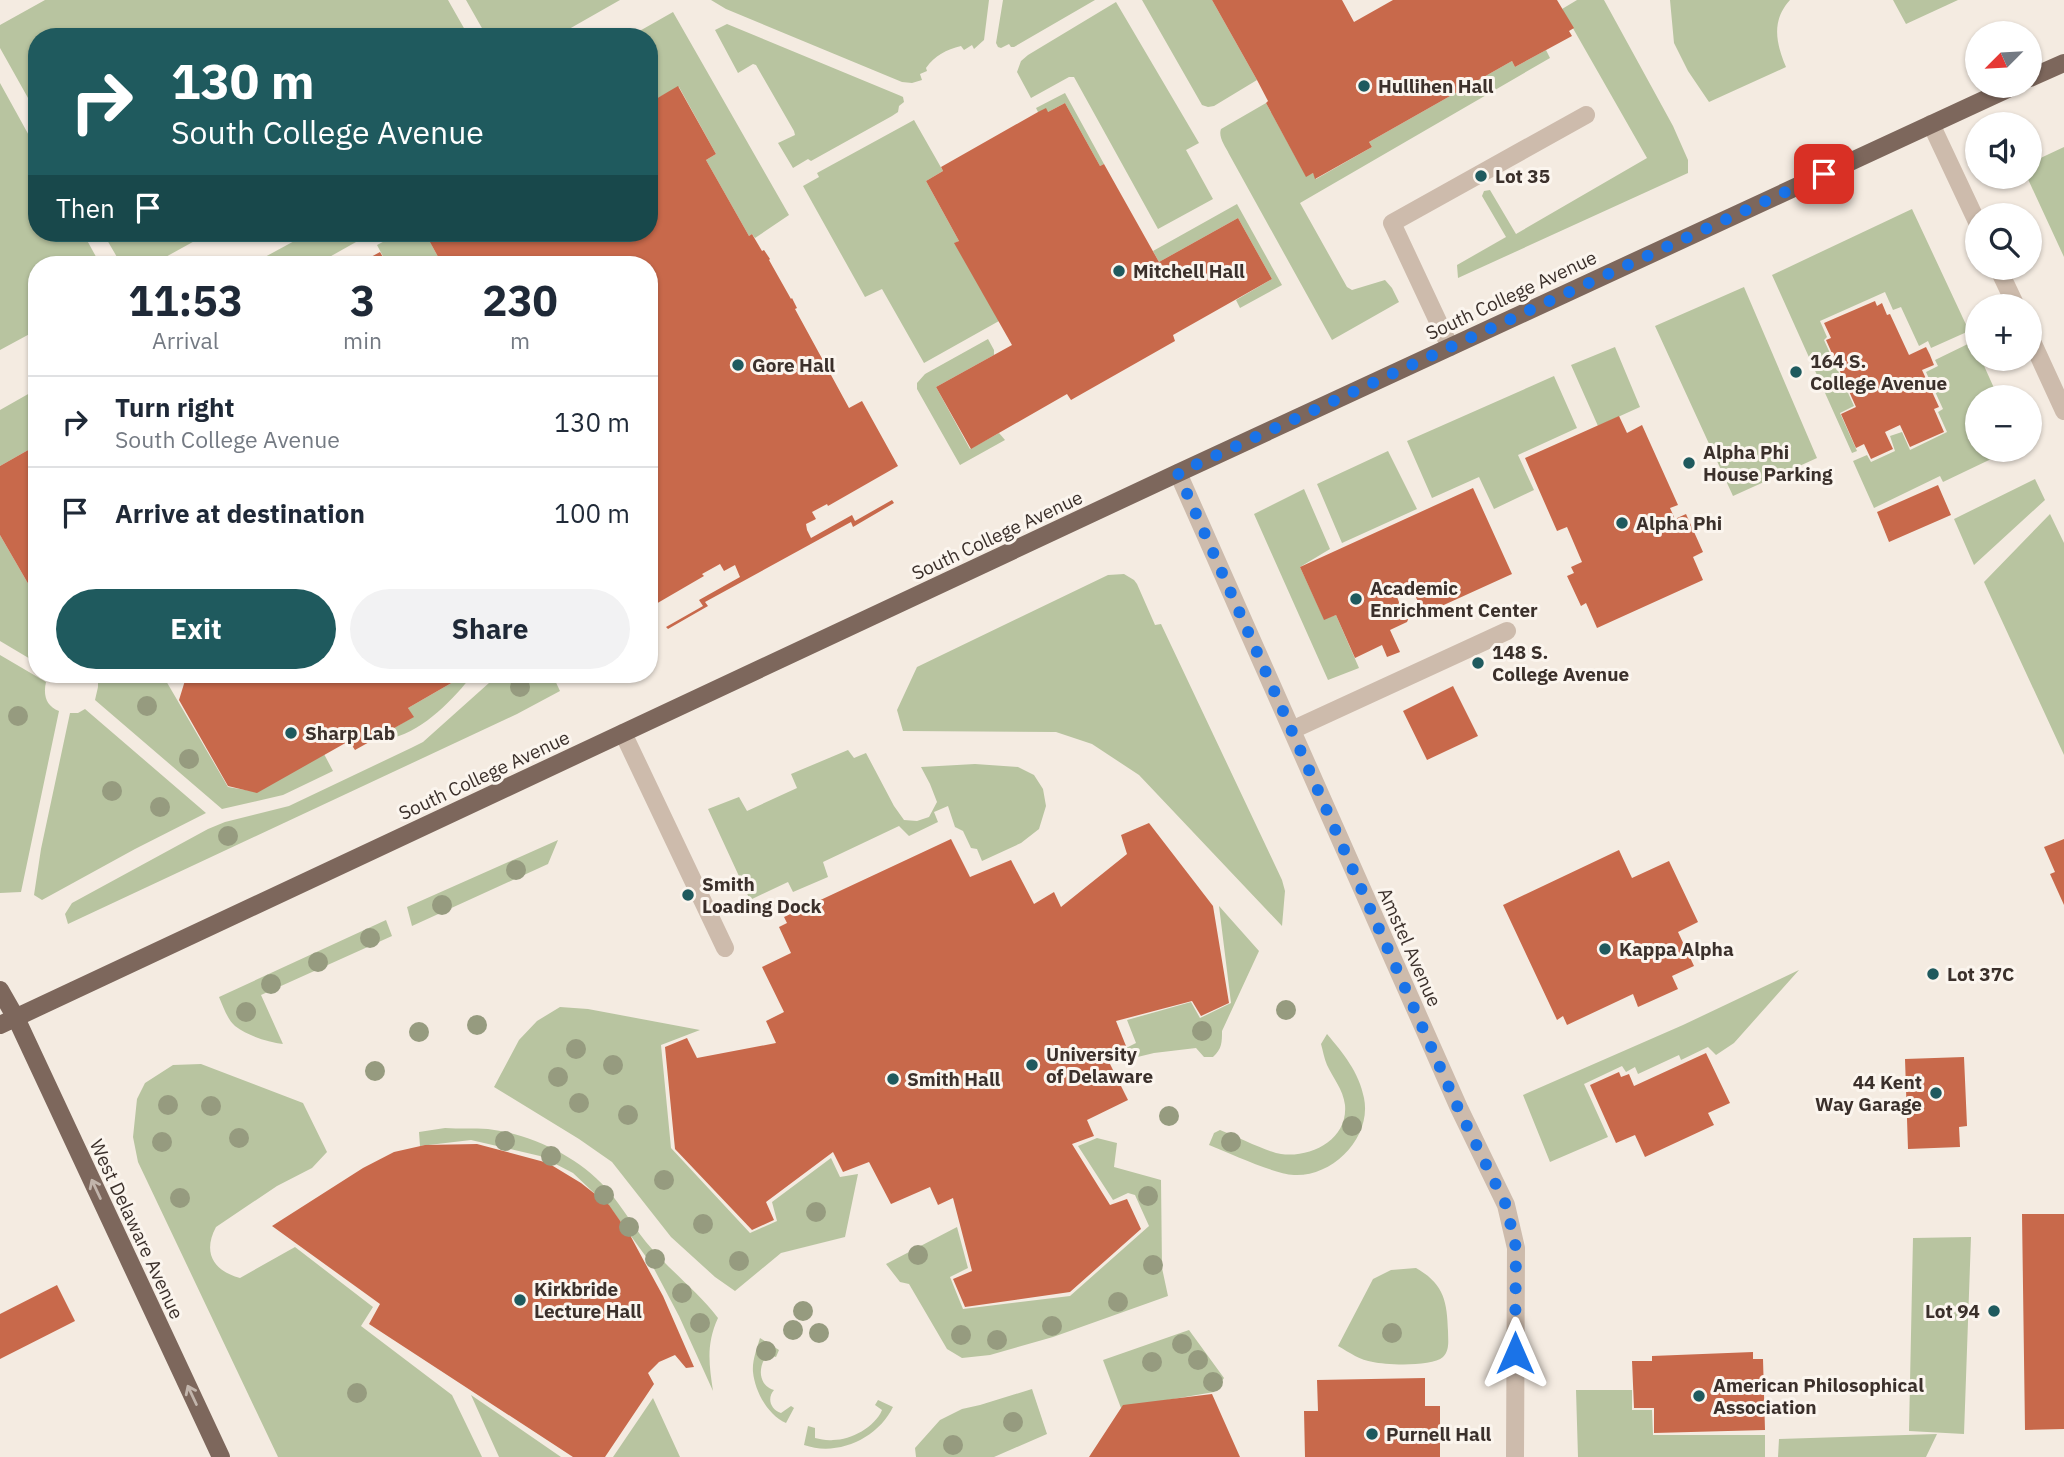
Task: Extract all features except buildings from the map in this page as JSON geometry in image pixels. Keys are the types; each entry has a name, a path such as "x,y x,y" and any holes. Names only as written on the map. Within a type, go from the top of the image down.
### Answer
{"main road":[{"path":"2042,73 2064,63"},
{"name":"South College Avenue","path":"8,1021 1178,473 1988,98"},
{"name":"West Delaware Avenue","path":"0,990 8,1021 221,1457"}],"street":[{"path":"1450,347 1392,223 1586,115"},
{"path":"1931,124 1968,203"},
{"path":"2042,363 2064,411"},
{"name":"Amstel Avenue","path":"1178,473 1458,1108 1506,1205 1516,1248 1515,1457"},
{"path":"1292,730 1507,631"},
{"path":"623,733 725,948"}],"green space":[{"path":"45,0 448,0 464,28 28,28 28,98 0,48 0,25"},
{"path":"466,0 620,0 571,28 482,28"},
{"path":"711,0 989,0 984,40 974,49 972,45 964,50 961,46 941,54 929,63 927,71 920,74 922,80 912,83 902,82 726,9"},
{"path":"1003,0 1095,0 1014,47 1009,44 1001,48 996,43"},
{"path":"1142,0 1212,0 1257,80 1214,106 1202,105"},
{"path":"1577,0 1604,0 1673,126 1688,160 1688,173 1458,278 1457,265 1506,237 1482,196 1484,191 1490,190 1516,234 1647,158 1562,9"},
{"path":"1670,0 1790,0 1780,16 1777,32 1786,67 1709,102 1688,71 1674,43"},
{"path":"1893,0 1958,0 1906,24"},
{"path":"1116,2 1199,143 1186,150 1213,199 1158,229 1074,77 1069,77 1031,98 1017,72 1021,61 1028,55"},
{"path":"673,12 789,215 755,238 752,234 749,236 706,160 716,154 679,87 658,98 658,28 645,28"},
{"path":"727,24 901,96 904,102 892,116 811,161 808,159 793,168 778,143 795,135 794,131 756,65 753,64 738,73 715,30"},
{"path":"1546,50 1550,58 1300,203 1347,287 1352,290 1385,280 1399,302 1332,340 1224,145 1221,129 1266,103 1306,176 1313,173 1316,179 1372,147 1369,142 1512,61 1515,67"},
{"path":"0,83 28,134 28,242 88,242 96,256 28,256 28,335 0,350"},
{"path":"1065,93 1104,164 1100,166 1065,103 1048,112 1038,112 1036,108"},
{"path":"914,120 943,171 926,181 959,241 955,243 999,321 924,363 882,289 865,297 803,186 819,177 817,173"},
{"path":"2064,147 2064,257 2042,209 2042,203 2039,203 2033,189 2042,189 2042,157"},
{"path":"1237,204 1282,285 1240,308 1236,300 1272,279 1238,218 1159,262 1153,251"},
{"path":"1912,209 1965,322 1965,333 1931,348 1928,341 1919,346 1901,307 1893,310 1885,292 1820,321 1827,337 1824,340 1854,406 1840,413 1857,451 1852,453 1772,275"},
{"path":"108,242 193,242 167,256 116,256"},
{"path":"292,242 356,242 331,256 267,256"},
{"path":"383,242 430,242 438,256 383,256 377,245"},
{"path":"1744,287 1817,458 1733,496 1655,326"},
{"path":"988,339 994,355 936,387 970,449 999,433 1005,440 960,465 917,389 917,383 925,374"},
{"path":"1965,345 1965,371 1986,371 1993,385 1965,385 1965,462 1985,462 1943,482 1940,476 1874,508 1853,461 1867,455 1871,462 1895,451 1890,436 1902,432 1910,450 1947,432 1938,412 1943,409 1926,372 1938,366 1935,360"},
{"path":"1615,347 1640,407 1598,426 1571,365"},
{"path":"1554,376 1577,428 1518,455 1534,490 1494,509 1479,477 1432,498 1407,441"},
{"path":"28,394 28,450 0,466 0,410"},
{"path":"1388,451 1417,509 1342,543 1317,484"},
{"path":"2035,479 2045,500 1974,565 1954,519"},
{"path":"1304,489 1330,549 1300,567 1324,619 1336,615 1359,668 1328,680 1254,514"},
{"path":"2050,514 2064,543 2064,755 1984,582"},
{"path":"0,535 28,583 28,658 0,641"},
{"path":"1124,574 1137,584 1155,625 1161,624 1282,880 1285,891 1282,926 1139,775 1092,744 1056,732 903,731 897,710 917,667 1108,575"},
{"path":"0,655 28,671 28,683 46,683 46,700 59,711 21,892 0,893"},
{"path":"98,683 167,683 228,787 257,792 324,754 333,771 283,795 222,809 95,700"},
{"path":"451,683 465,683 438,712 416,728 393,738 389,731 413,717 408,708"},
{"path":"489,683 556,683 560,691 517,714 68,924 65,914 72,903 208,829 289,806 423,742"},
{"path":"85,709 206,813 42,900 34,895 70,713"},
{"path":"848,750 854,758 866,753 904,820 917,821 929,817 937,802 921,767 975,764 1018,767 1034,775 1043,789 1046,806 1039,829 1021,843 982,861 977,849 971,848 963,831 955,827 948,806 934,812 938,822 909,836 899,826 823,862 828,877 793,892 788,882 750,900 708,809 739,797 747,811 797,788 791,774"},
{"path":"558,840 548,864 412,926 407,907"},
{"path":"1219,906 1259,951 1222,1031 1222,1042 1218,1051 1213,1057 1204,1057 1196,1048 1154,1053 1121,1061 1118,1052 1136,1043 1127,1020 1191,1002 1200,1018 1231,1003"},
{"path":"386,920 392,936 261,995 283,1044 252,1036 240,1030 230,1020 219,997"},
{"path":"1799,970 1734,1043 1716,1055 1708,1047 1681,1060 1679,1055 1638,1074 1635,1067 1626,1072 1622,1066 1584,1084 1608,1137 1550,1162 1523,1095 1683,1025"},
{"path":"560,1007 588,1009 700,1030 661,1045 671,1148 750,1233 777,1221 772,1202 831,1158 840,1177 858,1174 845,1237 781,1253 735,1291 715,1277 671,1237 612,1162 494,1087 519,1040 537,1021"},
{"path":"1327,1034 1354,1071 1364,1098 1362,1127 1347,1152 1323,1169 1294,1175 1263,1167 1209,1145 1214,1133 1220,1130 1281,1154 1304,1153 1326,1144 1341,1128 1345,1105 1327,1065 1321,1044"},
{"path":"201,1064 303,1103 327,1152 312,1168 277,1186 216,1227 210,1245 217,1266 240,1278 295,1247 373,1307 361,1326 452,1395 482,1457 278,1457 138,1162 133,1137 137,1099 145,1083 173,1065"},
{"path":"445,1128 488,1129 537,1141 594,1176 612,1195 652,1249 718,1318 710,1345 713,1391 652,1265 612,1210 573,1173 540,1156 471,1140 420,1146 419,1132"},
{"path":"1097,1138 1117,1143 1114,1167 1161,1180 1162,1268 1168,1296 1053,1337 990,1355 962,1358 947,1349 909,1284 900,1282 886,1264 957,1227 968,1268 950,1277 963,1309 1070,1296 1149,1226 1135,1195 1128,1193 1113,1200 1078,1146"},
{"path":"1971,1237 1964,1434 1909,1431 1913,1238"},
{"path":"1416,1268 1433,1280 1445,1302 1448,1341 1443,1357 1419,1364 1379,1363 1359,1358 1338,1346 1373,1279 1391,1270"},
{"path":"1189,1330 1224,1378 1214,1392 1121,1408 1103,1360"},
{"path":"760,1338 779,1350 776,1357 765,1358 761,1377 765,1385 774,1390 770,1400 774,1409 781,1413 791,1406 794,1408 786,1423 768,1409 756,1387 753,1368"},
{"path":"1032,1389 1047,1434 994,1457 916,1457 915,1448 940,1420 962,1409"},
{"path":"1576,1390 1632,1390 1632,1410 1652,1410 1653,1435 1765,1435 1765,1457 1578,1457"},
{"path":"471,1395 561,1457 499,1457"},
{"path":"653,1398 680,1457 613,1457"},
{"path":"878,1400 893,1407 878,1428 867,1436 856,1442 830,1448 804,1445 808,1426 815,1428 815,1438 826,1440 847,1438 862,1431 879,1416 882,1410 875,1405"},
{"path":"1937,1434 1926,1457 1778,1457 1779,1439"}],"place":[{"name":"Hullihen Hall","path":"1364,86"},
{"name":"Lot 35","path":"1481,176"},
{"name":"Mitchell Hall","path":"1119,271"},
{"name":"Gore Hall","path":"738,365"},
{"name":"164 S. College Avenue","path":"1796,372"},
{"name":"Alpha Phi House Parking","path":"1689,463"},
{"name":"Alpha Phi","path":"1622,523"},
{"name":"Academic Enrichment Center","path":"1356,599"},
{"name":"148 S. College Avenue","path":"1478,663"},
{"name":"Sharp Lab","path":"291,733"},
{"name":"Smith Loading Dock","path":"688,895"},
{"name":"Kappa Alpha","path":"1605,949"},
{"name":"Lot 37C","path":"1933,974"},
{"name":"University of Delaware","path":"1032,1065"},
{"name":"Smith Hall","path":"893,1079"},
{"name":"44 Kent Way Garage","path":"1936,1093"},
{"name":"Kirkbride Lecture Hall","path":"520,1300"},
{"name":"Lot 94","path":"1994,1311"},
{"name":"American Philosophical Association","path":"1699,1396"},
{"name":"Purnell Hall","path":"1372,1434"}],"route":[{"path":"1515,1353 1516,1248 1506,1205 1458,1108 1178,473 1824,174"}]}
